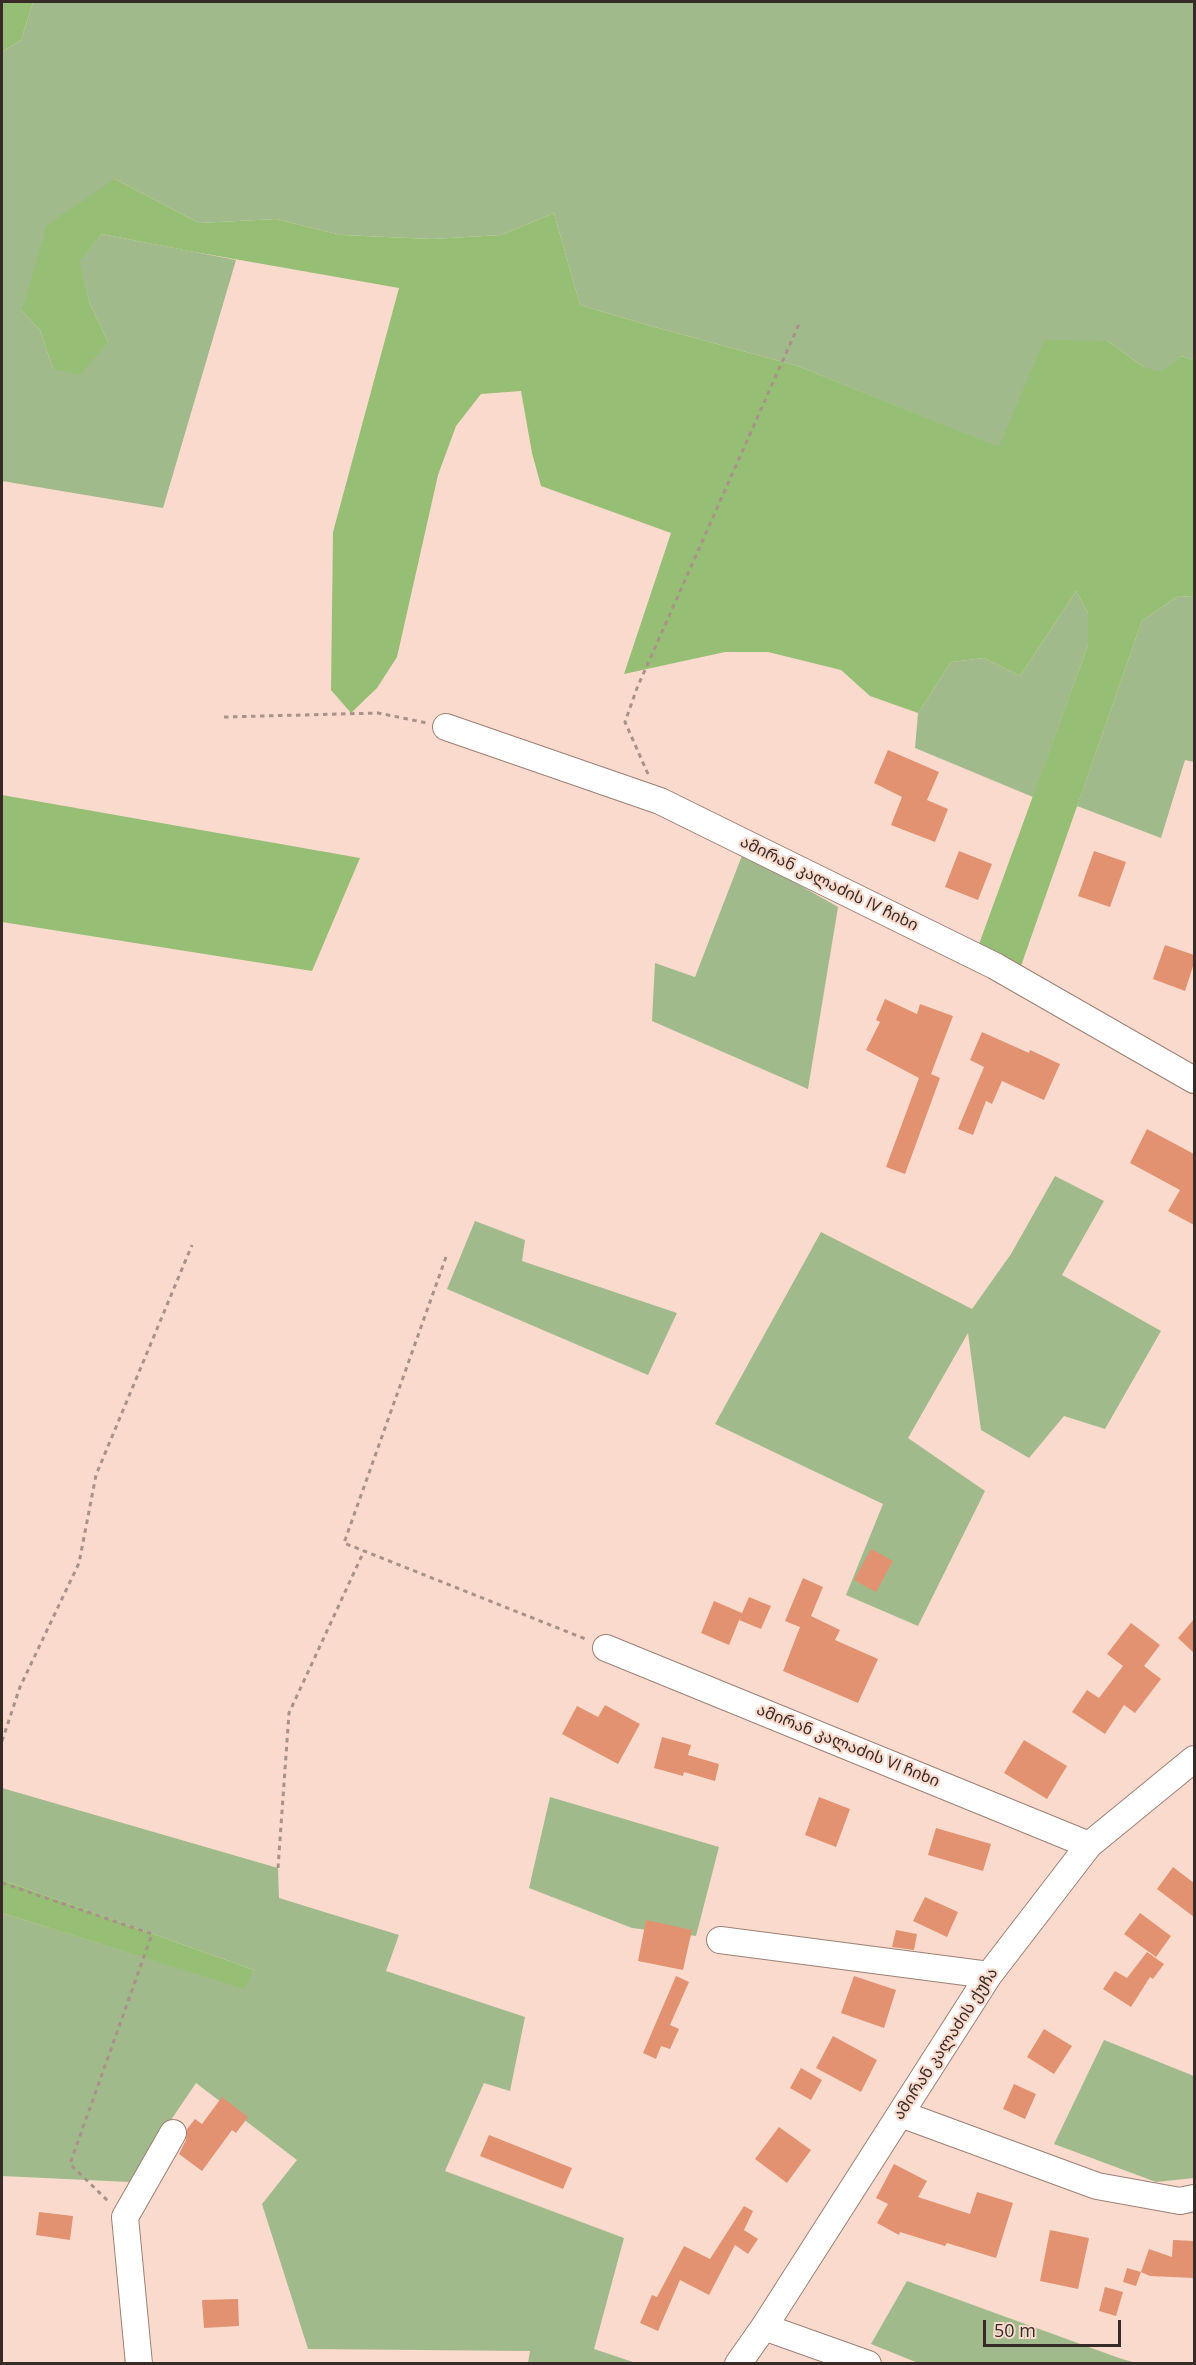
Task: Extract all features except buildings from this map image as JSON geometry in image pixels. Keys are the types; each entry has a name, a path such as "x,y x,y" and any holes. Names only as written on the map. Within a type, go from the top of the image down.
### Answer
{"street":[{"name":"ამირან კალაძის IV ჩიხი","path":"446,727 660,801 995,966 1194,1080"},
{"name":"ამირან კალაძის VI ჩიხი","path":"606,1648 1089,1845"},
{"name":"ამირან კალაძის ქუჩა","path":"738,2364 989,1975 1089,1845 1194,1760"},
{"path":"720,1940 989,1975"},
{"path":"901,2114 1097,2186 1180,2201 1194,2198"},
{"path":"139,2364 125,2217 173,2133"},
{"path":"764,2327 868,2364"}],"path":[{"path":"660,801 625,722 642,678 799,324"},
{"path":"224,717 378,713 446,727"},
{"path":"2,1741 20,1687 79,1563 96,1475 192,1245"},
{"path":"446,1257 344,1543 606,1648"},
{"path":"278,1868 289,1713 364,1551"},
{"path":"2,1883 152,1934 70,2164 125,2217"}],"green space":[{"path":"2,2 33,2 21,40 2,52"},
{"path":"33,2 1194,2 1194,360 1181,356 1161,373 1142,366 1108,341 1000,448 798,366 580,305 554,213 501,235 432,239 341,235 276,219 199,223 115,179 22,311 40,330 53,369 108,342 90,304 78,261 102,234 236,260 163,508 2,481 2,52 21,40"},
{"path":"115,179 199,223 276,219 341,235 432,239 501,235 554,213 580,305 798,366 999,447 1044,340 1108,341 1142,366 1161,372 1181,356 1194,360 1194,597 1178,596 1142,621 1021,966 979,944 1088,645 1088,613 1076,591 1020,676 984,658 951,662 918,713 870,696 841,670 768,652 725,652 624,674 671,533 541,486 532,453 521,391 481,394 456,426 438,475 397,657 377,688 351,713 331,690 333,532 399,288 102,234 79,261 90,304 108,342 80,375 53,369 40,330 22,311 47,225"},
{"path":"1076,591 1088,613 1088,645 1033,797 915,748 918,713 951,662 984,658 1020,676"},
{"path":"1178,596 1194,597 1194,762 1185,760 1161,838 1077,806 1142,621"},
{"path":"2,795 360,858 312,971 2,922"},
{"path":"743,853 838,907 808,1089 652,1021 655,963 695,977"},
{"path":"1055,1176 1104,1201 1062,1275 1161,1331 1105,1429 1064,1416 1029,1458 981,1430 968,1333 908,1438 985,1491 918,1626 846,1595 883,1504 715,1424 821,1232 972,1309 1011,1254"},
{"path":"475,1221 525,1240 522,1261 677,1313 648,1375 447,1289"},
{"path":"2,1788 278,1868 279,1898 399,1935 386,1971 525,2017 510,2091 484,2083 445,2171 624,2238 594,2349 636,2363 528,2363 530,2351 308,2349 262,2204 297,2160 196,2083 129,2182 2,2176 2,1913 243,1988 254,1970 2,1880"},
{"path":"550,1797 719,1847 696,1936 632,1928 529,1888"},
{"path":"2,1880 254,1970 244,1989 2,1913"},
{"path":"1104,2040 1194,2076 1194,2178 1156,2182 1054,2144"},
{"path":"907,2281 1136,2363 918,2363 871,2344"}]}
